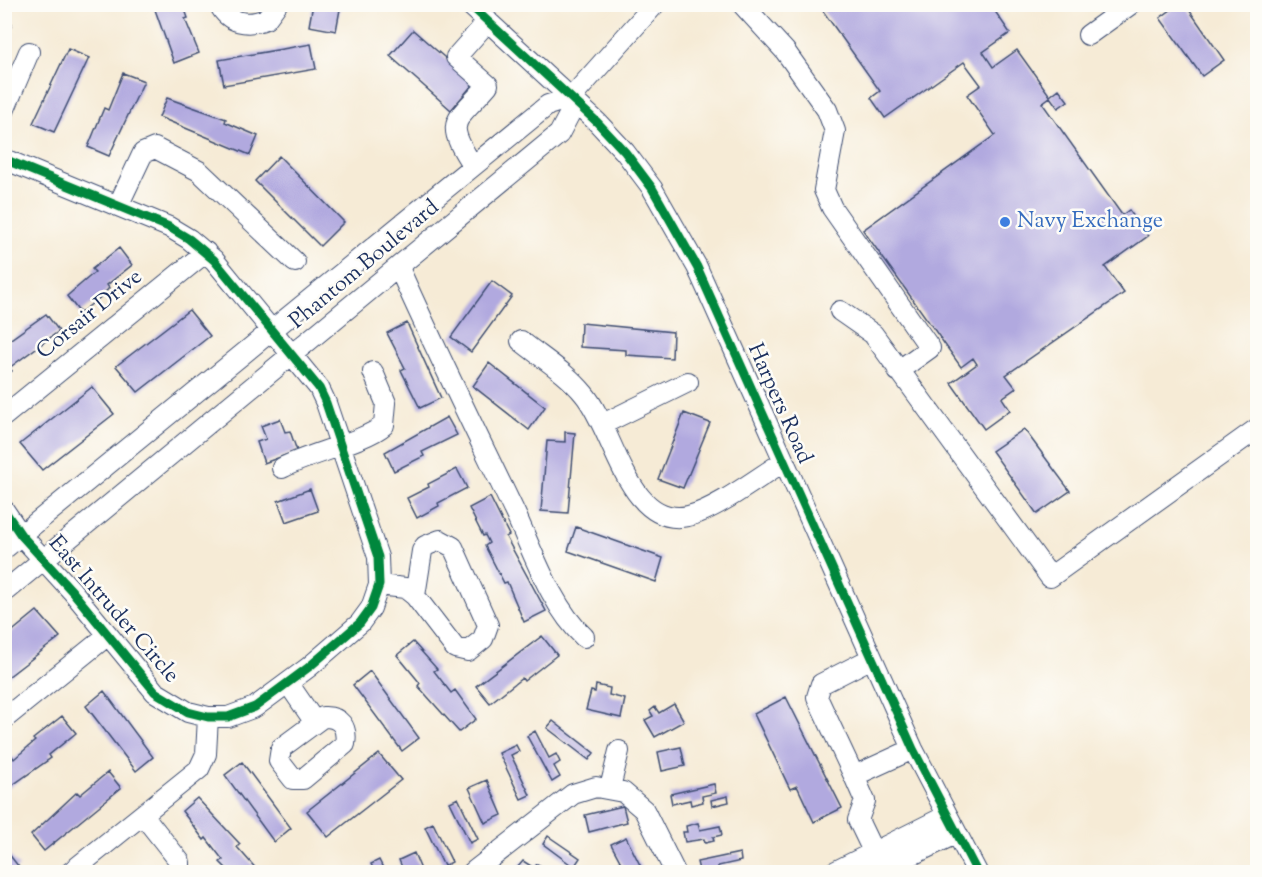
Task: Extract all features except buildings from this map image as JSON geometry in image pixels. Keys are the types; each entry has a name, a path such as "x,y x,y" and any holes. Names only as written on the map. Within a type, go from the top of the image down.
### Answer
{"street":[{"path":"219,4 228,16 245,24 266,19 277,4"},
{"name":"Harpers Road","path":"469,4 571,98 625,152 652,188 697,267 913,749 977,873"},
{"name":"Phantom Boulevard","path":"4,549 548,105 571,98 655,4"},
{"path":"742,4 785,51 827,110 835,131 824,190 832,208 930,348 898,371"},
{"path":"1088,35 1131,4"},
{"path":"473,166 455,139 456,122 488,85 456,57 488,21"},
{"path":"4,111 29,52"},
{"name":"Phantom Boulevard","path":"4,592 293,356 559,134 569,115 571,98"},
{"path":"118,206 142,153 154,148 199,171 295,262"},
{"name":"East Intruder Circle","path":"4,159 169,227 206,252 319,388 378,557 379,585 371,608 360,623 288,683 244,712 228,717 208,717 188,712 155,692 21,535 4,510"},
{"name":"Corsair Drive","path":"4,416 206,252"},
{"path":"399,268 451,384 548,582 567,617 584,637"},
{"path":"840,311 873,334 1050,577 1257,428"},
{"path":"521,341 585,394 603,424 636,493 648,506 661,515 676,517 698,514 783,462"},
{"path":"282,468 305,456 379,429 386,420 386,403 373,372"},
{"path":"603,424 688,382"},
{"path":"379,585 405,588 416,596 455,648 461,651 468,651 488,633 486,617 453,546 447,542 434,541 422,551 416,596"},
{"path":"4,719 108,635"},
{"path":"872,658 821,684 817,690 817,697 865,801 858,819 879,867"},
{"path":"288,683 314,721"},
{"path":"85,869 143,814 204,762 208,717"},
{"path":"855,776 913,749"},
{"path":"610,788 619,751"},
{"path":"473,873 573,795 585,789 610,788 634,800 644,810 675,873"},
{"path":"143,814 180,862 180,873"},
{"path":"879,867 946,816"},
{"path":"834,872 879,867 955,834"}],"cycle path":[{"path":"469,4 597,122 625,152 652,188 697,267 913,749 977,872"},
{"path":"4,159 169,227 189,239 214,260 319,388 378,557 379,585 371,608 360,623 309,667 255,707 228,717 208,717 188,712 155,692 72,591 21,535 4,510"}],"place":[{"name":"Navy Exchange","path":"1005,222"}]}
